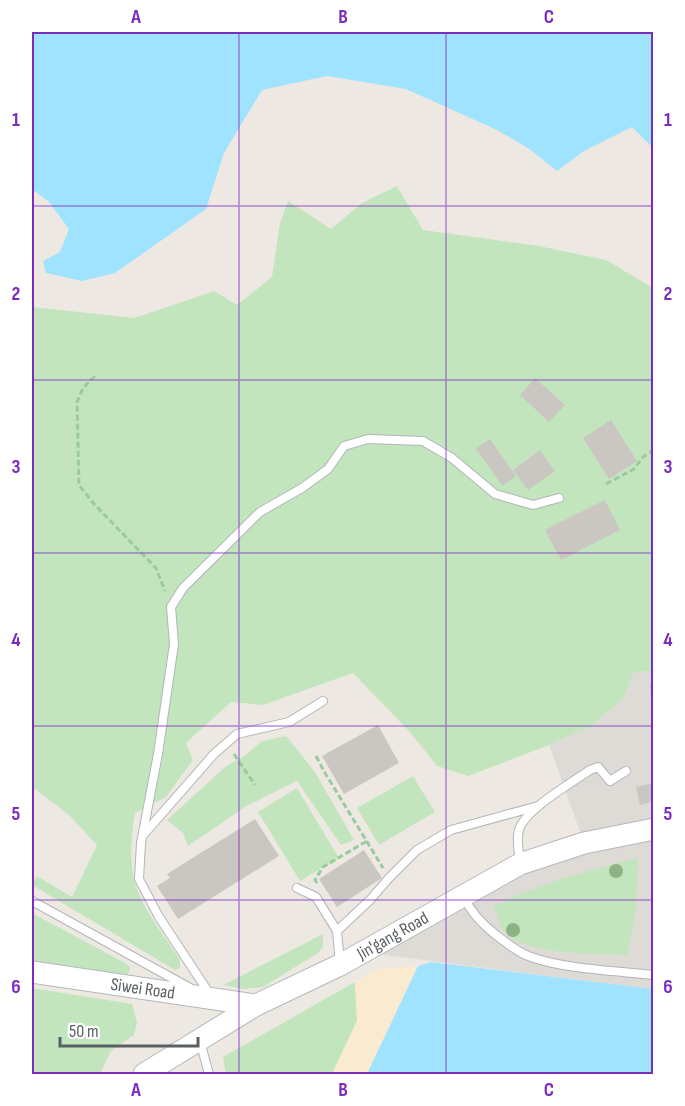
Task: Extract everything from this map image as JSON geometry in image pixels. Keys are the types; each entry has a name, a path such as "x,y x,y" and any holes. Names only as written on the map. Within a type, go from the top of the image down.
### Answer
{"street":[{"name":"Jin'gang Road","path":"144,1074 256,1005 340,965 520,864 584,843 654,829"},
{"name":"Siwei Road","path":"32,972 256,1005"}],"lane":[{"path":"213,1000 159,917 139,879 143,836 159,754 174,644 171,607 183,588 260,512 302,488 328,469 344,446 368,439 423,441 452,458 495,494 533,505 559,498"},
{"path":"143,836 214,754 237,734 290,722 323,701"},
{"path":"520,864 519,830 524,820 538,807 590,770 598,767 610,782 626,771"},
{"path":"337,931 417,850 451,830 538,807"},
{"path":"297,888 318,900 337,931 340,965"},
{"path":"463,896 470,912 510,946 528,957 548,963 654,975"},
{"path":"32,901 213,1000"},
{"path":"200,1040 210,1074"}],"path":[{"path":"95,376 83,388 77,402 79,485 94,504 156,568 171,607"},
{"path":"606,484 634,469 643,457 654,450"},
{"path":"225,744 255,785"},
{"path":"316,756 389,878"},
{"path":"318,900 324,896 315,880 323,867 367,841"}],"shaded area":[{"path":"653,671 653,989 384,955 377,944 584,843 549,745 591,726 623,699 634,672"}],"green space":[{"path":"397,186 423,230 539,246 606,260 653,288 653,671 634,672 623,699 591,726 468,776 437,766 410,732 353,673 263,705 231,702 186,743 193,760 166,797 135,813 131,848 135,883 149,913 180,960 180,968 175,970 32,885 37,876 72,897 97,845 68,814 32,787 32,307 135,318 214,291 237,305 272,277 280,223 288,201 331,229 362,203"},
{"path":"286,736 315,772 354,840 341,845 297,781 245,807 188,846 183,833 167,820 225,767 247,754 262,741"},
{"path":"413,776 435,812 379,845 357,808"},
{"path":"297,788 339,858 300,881 258,812"},
{"path":"638,858 636,909 627,955 562,952 514,940 505,932 493,906 564,878"},
{"path":"32,913 125,963 130,967 129,972 125,976 32,960"},
{"path":"323,934 323,947 318,953 263,987 243,989 223,985"},
{"path":"355,982 357,1021 332,1074 226,1074 223,1057"},
{"path":"32,988 132,1004 137,1023 134,1035 111,1051 100,1074 32,1074"}],"sand":[{"path":"418,966 367,1074 332,1074 357,1021 355,982 379,969"}],"water":[{"path":"32,32 653,32 653,148 632,127 584,151 557,171 528,148 497,130 406,89 327,76 262,90 224,153 206,209 115,273 82,281 46,273 43,261 60,252 69,229 49,202 32,189"},
{"path":"431,962 653,989 653,1074 367,1074 418,966"}],"building":[{"path":"535,378 565,405 549,422 520,395"},
{"path":"611,420 637,461 609,479 583,438"},
{"path":"490,439 516,476 502,486 476,448"},
{"path":"540,450 555,471 528,490 513,470"},
{"path":"605,500 620,530 561,560 545,530"},
{"path":"650,684 654,684 654,704 652,704"},
{"path":"378,725 399,763 344,794 322,756"},
{"path":"654,783 654,801 640,805 636,787"},
{"path":"255,819 279,856 178,919 157,886 170,878 167,874"},
{"path":"364,850 382,878 337,907 319,879"}]}
